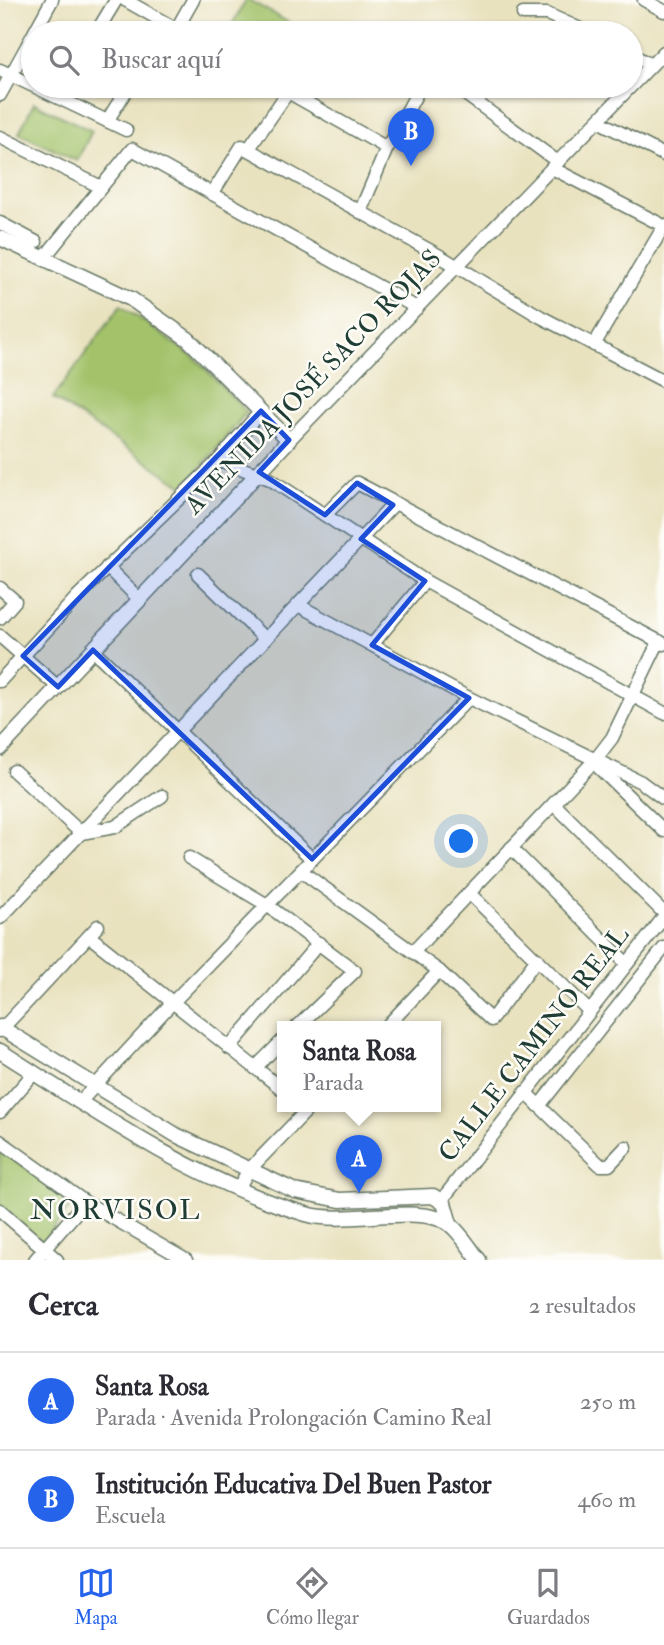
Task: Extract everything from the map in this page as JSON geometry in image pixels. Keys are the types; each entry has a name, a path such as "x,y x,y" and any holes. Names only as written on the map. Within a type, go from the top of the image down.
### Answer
{"main road":[{"path":"0,238 131,299 188,339 289,440"},
{"name":"AVENIDA JOSÉ SACO ROJAS","path":"0,749 289,440"},
{"path":"1,1029 176,1135 295,1191 329,1199 424,1195 441,1201 450,1224 479,1260"},
{"path":"0,1051 80,1102 185,1162 239,1187 318,1217 355,1219 419,1215 450,1224"}],"street":[{"path":"41,21 52,0"},
{"path":"103,21 116,0"},
{"path":"125,0 158,21"},
{"path":"178,21 192,0"},
{"path":"644,0 664,11"},
{"path":"523,14 547,15 561,21"},
{"path":"0,94 5,72 21,51"},
{"name":"AVENIDA JOSÉ SACO ROJAS","path":"643,76 660,59"},
{"path":"5,72 21,80"},
{"path":"59,98 126,130"},
{"path":"107,121 121,98"},
{"path":"248,149 284,98"},
{"path":"299,98 387,148"},
{"path":"360,212 387,148 414,98"},
{"path":"469,98 555,165 664,226 594,345"},
{"name":"AVENIDA JOSÉ SACO ROJAS","path":"289,440 621,98"},
{"path":"598,121 664,155"},
{"path":"0,136 101,187"},
{"path":"212,194 242,146 594,345 664,381"},
{"path":"44,258 132,149 417,308"},
{"path":"0,223 36,242"},
{"path":"0,681 107,567 219,460 261,411"},
{"path":"219,460 270,479 425,580 664,713"},
{"path":"325,515 357,484 662,643 612,738 594,761 413,952"},
{"path":"0,918 393,505"},
{"path":"107,567 140,600"},
{"path":"198,574 265,639"},
{"path":"372,645 425,580"},
{"path":"0,588 15,601 0,618"},
{"path":"298,605 469,698 641,782 664,799"},
{"path":"0,635 58,687"},
{"path":"93,650 312,859"},
{"path":"80,1102 469,698"},
{"path":"594,761 664,831"},
{"path":"14,771 81,833"},
{"path":"81,833 115,827 162,796"},
{"path":"554,804 664,915"},
{"path":"511,848 626,963"},
{"path":"189,858 267,905 355,971 303,1021"},
{"path":"301,870 439,971 491,1020 537,959"},
{"path":"469,893 588,1010"},
{"name":"CALLE CAMINO REAL","path":"441,1201 626,963 659,933 664,915"},
{"path":"1,1029 98,926"},
{"path":"89,936 277,1085"},
{"path":"229,1048 319,943"},
{"path":"539,1106 664,948"},
{"path":"392,1021 439,971"},
{"path":"578,1023 595,1034"},
{"path":"254,1068 277,1046"},
{"path":"0,1112 34,1073"},
{"path":"525,1092 600,1165 609,1165 626,1147"},
{"path":"239,1187 248,1171 304,1112"},
{"path":"0,1141 85,1202 186,1260"},
{"path":"35,1260 85,1202"},
{"path":"0,1210 57,1260"}],"highlighted area":[{"path":"261,411 289,440 259,472 325,515 357,483 393,505 361,539 425,581 372,645 469,698 312,859 93,650 58,687 23,656"}],"green space":[{"path":"246,0 249,0 286,21 234,21"},
{"path":"34,103 92,131 77,161 19,133"},
{"path":"121,305 197,360 247,412 184,487 53,398"},
{"path":"0,1149 75,1202 42,1242 0,1208"}],"place":[{"name":"Institución Educativa Del Buen Pastor","path":"411,166"},
{"name":"Santa Rosa","path":"359,1193"}],"district":[{"name":"NORVISOL","path":"116,1210"}]}
